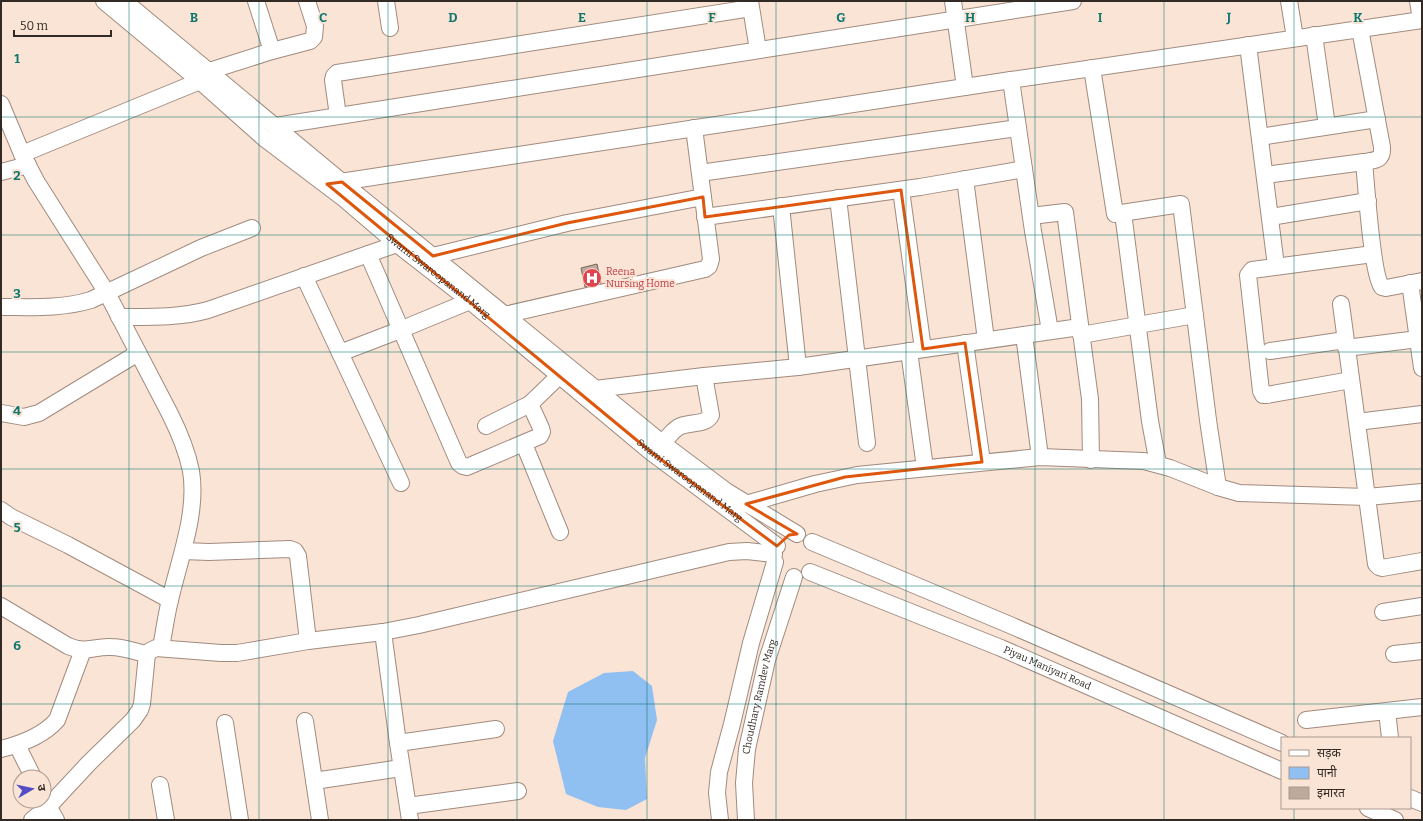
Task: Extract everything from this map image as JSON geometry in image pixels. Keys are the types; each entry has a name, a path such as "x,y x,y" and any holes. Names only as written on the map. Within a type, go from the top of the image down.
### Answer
{"street":[{"name":"Swami Swaroopanand Marg","path":"104,1 204,76 275,126 397,244 470,301 775,554"},
{"name":"Swami Swaroopanand Marg","path":"124,1 204,76 264,138 334,183 433,256 662,443 726,492 797,534"},
{"path":"256,1 272,51"},
{"path":"1,172 25,159 204,76 272,51 310,41 314,37 315,26 307,1"},
{"path":"386,1 390,28"},
{"path":"953,1 965,87"},
{"path":"275,126 1073,1"},
{"path":"1289,1 1295,38"},
{"path":"334,183 1011,80 1421,20 1418,1"},
{"path":"338,116 333,80 337,73 751,5 758,50"},
{"path":"1265,176 1377,160 1381,157 1383,153 1360,29"},
{"path":"1314,35 1327,126"},
{"path":"1248,45 1276,266"},
{"path":"1092,68 1115,214 1181,204 1208,420 1218,487"},
{"path":"1011,80 1050,331"},
{"path":"1,104 36,181 107,293 138,353 179,433 191,472 192,504 183,551 154,651 142,704 138,714 88,764 52,806"},
{"path":"1260,137 1377,119"},
{"path":"504,315 705,269 709,266 711,259 694,128"},
{"path":"700,173 1018,128"},
{"path":"1364,162 1373,254 1378,281 1382,287 1386,288 1416,282 1418,339 1422,368"},
{"path":"705,217 901,190 1024,169"},
{"path":"965,180 986,340"},
{"path":"901,190 925,468"},
{"path":"433,256 567,223 703,197"},
{"path":"838,198 866,443"},
{"path":"1270,217 1368,201"},
{"path":"781,206 798,367"},
{"path":"1031,216 1065,212 1090,399 1091,460"},
{"path":"1123,213 1150,421 1158,464"},
{"path":"1,307 57,307 76,305 107,293 201,248 252,228"},
{"path":"119,318 171,317 195,314 397,244"},
{"path":"368,254 459,463 467,467 540,436 542,432 530,404"},
{"path":"1351,380 1268,395 1261,391 1248,275 1252,270 1373,254"},
{"path":"304,276 401,483"},
{"path":"340,353 470,301"},
{"path":"1341,304 1376,564 1382,568 1422,561"},
{"path":"595,389 798,367 1050,331 1080,331 1137,326 1195,315"},
{"path":"1024,335 1040,457"},
{"path":"1270,351 1418,339"},
{"path":"965,343 982,462"},
{"path":"1,413 24,417 39,413 138,353"},
{"path":"486,426 530,404 560,375"},
{"path":"662,443 677,427 705,421 710,418 711,415 704,376"},
{"path":"1357,422 1422,414"},
{"path":"524,444 560,532"},
{"path":"746,504 845,477 1040,457 1158,464 1218,487 1239,493 1367,497 1422,492"},
{"path":"1,510 11,517 68,545 170,600"},
{"path":"812,542 816,549 817,558 815,566 810,572 802,576 794,577 786,575 779,570 775,554 782,540 789,535 797,534 806,537 812,542 1010,625 1281,743"},
{"path":"183,551 295,551 298,556 308,641"},
{"path":"1,606 68,646 82,650 111,647 154,651 237,653 308,641 383,632 419,625 729,552 747,551 775,554"},
{"name":"Choudhary Ramdev Marg","path":"720,820 716,793 719,772 775,554"},
{"name":"Piyau Maniyari Road","path":"810,572 1001,648 1281,770"},
{"name":"Choudhary Ramdev Marg","path":"746,820 744,783 747,749 767,660 794,577"},
{"path":"1383,612 1422,606"},
{"path":"383,632 409,813 518,791"},
{"path":"1,749 17,745 51,728 57,720 82,650"},
{"path":"1394,654 1422,651"},
{"path":"1306,720 1422,707"},
{"path":"1387,711 1390,737"},
{"path":"305,721 320,820"},
{"path":"225,723 240,820"},
{"path":"398,743 496,729"},
{"path":"17,745 29,769"},
{"path":"314,780 402,768"},
{"path":"160,785 166,820"},
{"path":"1411,798 1422,803"},
{"path":"32,820 49,809"},
{"path":"1372,809 1389,814"}],"highlighted area":[{"path":"342,182 433,256 567,223 703,197 705,217 901,190 923,349 965,343 982,462 845,477 746,504 797,534 789,535 777,546 651,452 327,184"}],"water":[{"path":"633,671 652,686 657,720 645,758 647,799 626,810 598,807 566,794 553,741 568,692 604,673"}],"building":[{"path":"597,264 601,283 585,287 581,268"}],"place":[{"name":"Reena Nursing Home","path":"592,278"}]}
